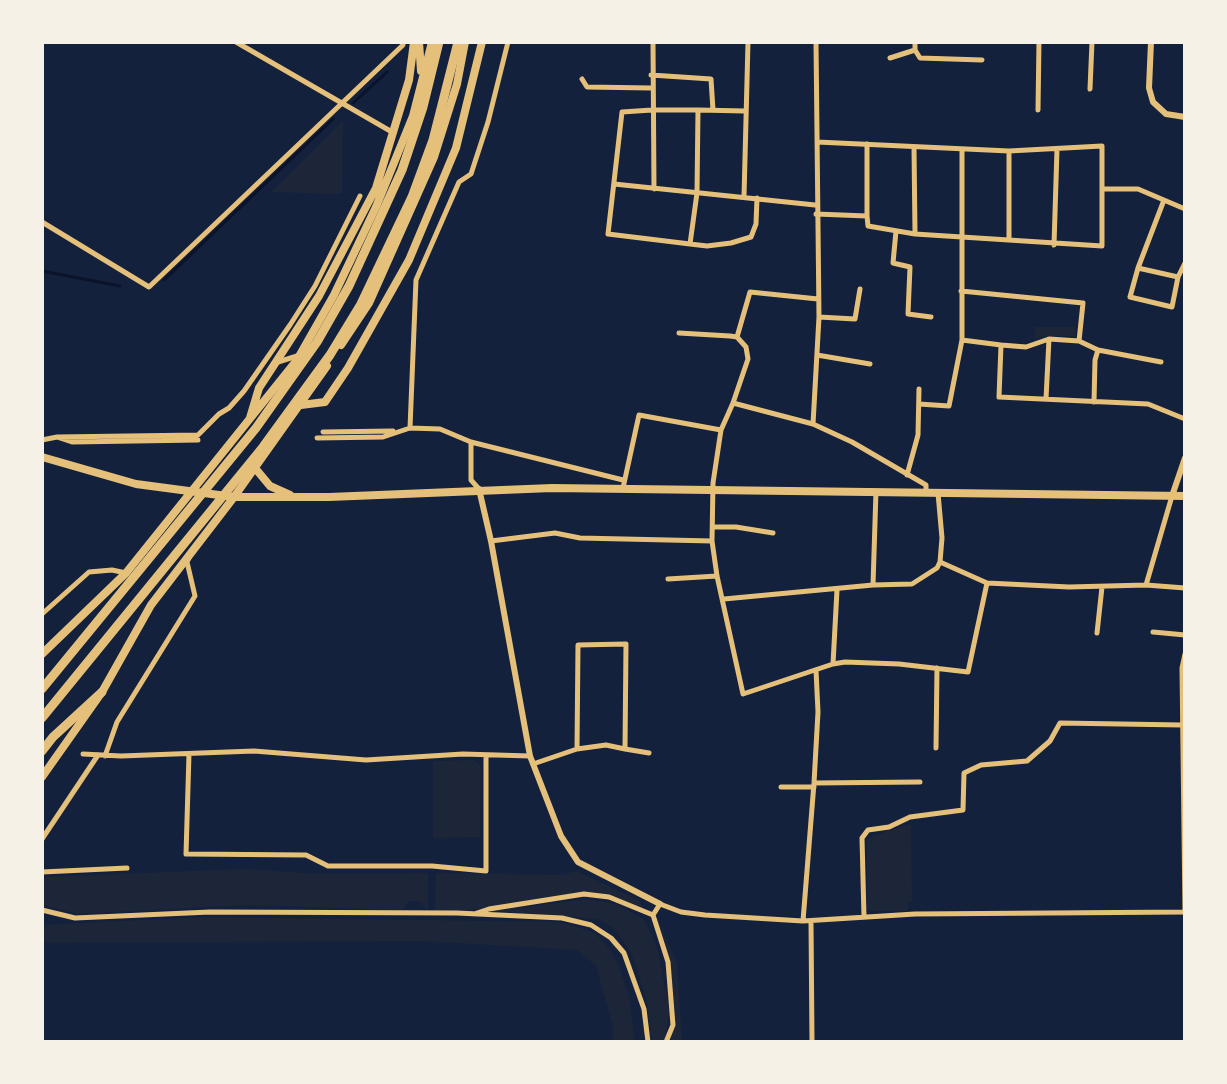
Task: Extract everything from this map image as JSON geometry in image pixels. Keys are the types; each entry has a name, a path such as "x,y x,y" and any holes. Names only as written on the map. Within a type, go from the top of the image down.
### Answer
{"highway":[{"path":"42,689 256,428 317,342 349,286 402,170 423,107 439,42"},
{"path":"42,718 263,447 330,355 371,285 412,197 433,140 458,42"},
{"path":"42,752 53,737 102,692"}],"main road":[{"path":"248,424 260,385 320,296 376,188 409,80 414,42"},
{"path":"413,116 422,67 419,42"},
{"path":"42,654 126,573 248,424 301,353 360,243 413,116 432,42"},
{"path":"42,777 102,692 151,604 196,543 234,497 301,405 369,303 434,157 457,84 465,42"},
{"path":"301,405 325,402 348,368 410,260 456,148 482,42"},
{"path":"42,457 136,484 234,497 294,497 623,484 713,489 1185,496"},
{"path":"255,468 270,486 294,497"}],"street":[{"path":"236,42 392,132"},
{"path":"410,428 416,280 459,182 471,174 488,122 508,42"},
{"path":"653,42 651,88 654,189"},
{"path":"744,197 748,42"},
{"path":"813,424 819,317 815,205 816,42"},
{"path":"915,42 915,50 920,58 982,60"},
{"path":"1038,110 1039,42"},
{"path":"1090,89 1092,42"},
{"path":"1151,42 1151,98 1162,112 1185,117"},
{"path":"42,222 149,287 403,45"},
{"path":"890,58 915,50"},
{"path":"651,75 711,79 713,110"},
{"path":"582,79 587,87 651,88"},
{"path":"690,244 697,193 698,110"},
{"path":"745,111 622,112 608,234 707,246 732,243 751,237 756,224 757,198"},
{"path":"817,142 867,144 962,150 1009,151 1102,146 1102,246 961,239 868,226 867,144"},
{"path":"914,147 915,234"},
{"path":"1054,245 1057,149"},
{"path":"919,404 949,406 962,340 962,150"},
{"path":"1009,151 1009,240"},
{"path":"614,184 815,205"},
{"path":"1102,189 1138,189 1185,209"},
{"path":"42,440 57,437 198,435 219,414 229,408 244,391 315,286 360,196"},
{"path":"1164,200 1138,268 1130,297 1172,307 1178,277 1185,263"},
{"path":"816,214 867,216"},
{"path":"896,231 893,263 910,267 909,314 931,317"},
{"path":"1138,268 1178,277"},
{"path":"819,317 855,319 860,289"},
{"path":"961,291 1083,303 1079,341"},
{"path":"736,337 750,292 818,299"},
{"path":"679,333 736,337 749,354 733,403 721,430 713,489 712,541 717,576 724,599 743,694 833,664 899,664 968,672 987,583"},
{"path":"962,340 1026,347 1049,339 1079,341 1098,350 1161,362"},
{"path":"1046,399 1049,339"},
{"path":"1001,345 999,397 1148,404 1185,419"},
{"path":"1094,402 1095,360 1098,350"},
{"path":"277,363 294,358 301,353"},
{"path":"817,355 870,364"},
{"path":"244,391 260,385"},
{"path":"907,475 918,435 919,389"},
{"path":"733,403 813,424 852,442 926,485 926,492"},
{"path":"316,438 383,437 410,428 440,429 471,442 623,484 639,415 721,430"},
{"path":"323,432 400,431"},
{"path":"57,437 72,442 198,440"},
{"path":"471,442 471,480 479,489 491,541 530,756 561,836 578,862 660,904 681,912 802,921 915,914 1185,912 1182,725 1182,668 1185,654"},
{"path":"1146,585 1185,458"},
{"path":"873,585 876,491"},
{"path":"724,599 873,585 912,584 937,568 940,562 942,538 938,492"},
{"path":"713,527 736,527 773,533"},
{"path":"491,541 555,533 580,537 712,541"},
{"path":"42,839 102,755 117,722 195,596 187,562 196,543"},
{"path":"940,562 987,583 1102,587 1146,585 1185,588"},
{"path":"42,614 88,572 112,570 126,573"},
{"path":"668,579 717,576"},
{"path":"1097,633 1102,587"},
{"path":"833,664 837,590"},
{"path":"1153,632 1185,634"},
{"path":"577,749 578,645 626,644 625,749"},
{"path":"936,748 937,668"},
{"path":"802,921 814,785 818,712 816,670"},
{"path":"864,917 862,838 868,830 889,827 910,817 963,810 964,773 981,765 1027,761 1050,741 1060,723 1182,725"},
{"path":"532,764 577,749 606,745 649,753"},
{"path":"83,754 189,754 254,751 366,760 486,754 530,756"},
{"path":"189,754 186,854 306,855 328,866 432,866 486,871 486,754"},
{"path":"781,787 920,782"},
{"path":"42,872 127,868"},
{"path":"476,914 489,909 584,894 609,897 653,915"},
{"path":"653,915 660,904"},
{"path":"42,910 75,918 210,912 476,914 562,918 591,925 611,938 624,953 644,1009 648,1042"},
{"path":"653,915 668,962 673,1025 666,1042"},
{"path":"811,921 812,1042"}],"shaded area":[{"path":"343,121 342,194 271,192"},
{"path":"1035,327 1075,327 1075,336 1046,336 1034,339"},
{"path":"474,760 481,766 480,837 433,838 433,761"},
{"path":"911,824 912,902 908,902 908,911 870,911 867,909 867,840 872,836"},
{"path":"245,869 318,874 428,873 428,910 419,901 409,901 402,910 243,905 78,914 42,905 42,877"},
{"path":"577,871 638,900 644,908 592,892 470,910 435,910 436,873 560,875"},
{"path":"587,899 616,904 644,919 657,947 670,1011 664,1042 652,1042 647,1003 635,963 627,946 613,928 598,919 495,911"},
{"path":"203,917 559,922 580,928 595,933 610,949 618,964 629,995 635,1042 613,1042 613,1027 596,966 577,950 422,941 42,943 42,925"},
{"path":"660,922 677,964 682,1042 670,1042 676,1022 670,961"}],"waterway":[{"path":"353,103 387,72"},
{"path":"164,280 333,119"},
{"path":"42,271 120,286"}]}
